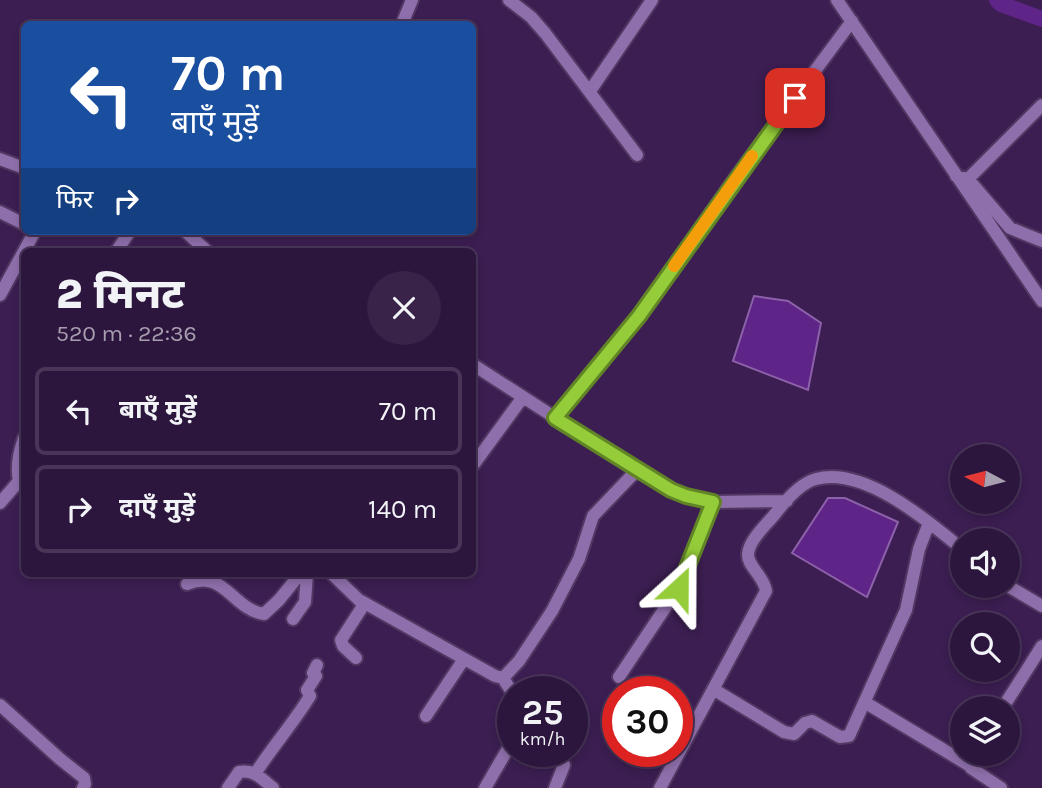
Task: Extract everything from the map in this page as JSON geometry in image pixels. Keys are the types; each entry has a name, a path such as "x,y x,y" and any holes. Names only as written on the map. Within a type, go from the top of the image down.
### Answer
{"street":[{"path":"403,21 412,0"},
{"path":"509,0 538,24 637,155"},
{"path":"590,91 652,0"},
{"path":"837,0 962,177 1042,301"},
{"path":"555,418 639,316 736,177 852,21"},
{"path":"962,177 1037,119 1042,105"},
{"path":"0,159 21,167"},
{"path":"962,177 1010,228 1042,241"},
{"path":"0,212 21,222"},
{"path":"189,235 204,248"},
{"path":"0,295 21,255"},
{"path":"0,262 13,269"},
{"path":"476,367 678,494 713,502 787,501"},
{"path":"476,461 523,397"},
{"path":"0,503 19,481 21,449"},
{"path":"505,676 519,661 552,611 579,559 593,516 637,470"},
{"path":"660,788 765,591 762,577 750,562 749,549 802,486 814,479 829,477 847,480 881,492 912,509 950,540"},
{"path":"620,676 683,581 713,502"},
{"path":"713,690 790,734 797,733 804,723 812,721 836,736 847,738 853,732 906,610 919,548 929,523"},
{"path":"187,584 200,579 213,581 248,607 264,614 298,577"},
{"path":"293,619 305,602 307,577"},
{"path":"335,577 361,601 497,676"},
{"path":"1020,591 1040,600"},
{"path":"356,658 343,646 341,640 362,609 361,601"},
{"path":"1010,696 1042,646"},
{"path":"426,716 464,659"},
{"path":"255,774 267,754 295,721 310,696 307,690 314,681 316,676 313,673 317,665"},
{"path":"866,703 950,749"},
{"path":"0,705 84,778 83,788"},
{"path":"976,766 1001,788"},
{"path":"485,788 497,767"},
{"path":"555,788 563,767"},
{"path":"228,788 239,772 249,771 273,788"}],"shaded area":[{"path":"754,296 788,301 821,323 808,390 733,361"},
{"path":"828,498 845,498 898,522 867,597 792,553"}],"waterway":[{"path":"997,0 1001,4 1042,19"}],"slow traffic":[{"path":"674,266 752,156"}],"route":[{"path":"679,588 713,502 698,500 671,490 555,418 639,316 795,98"}]}
